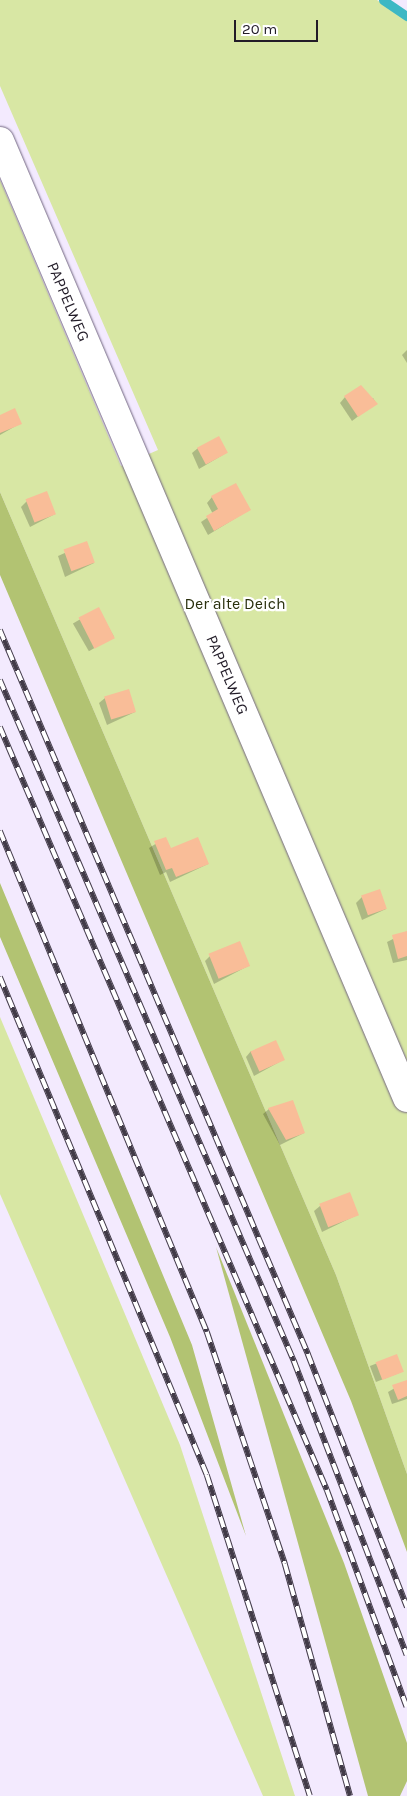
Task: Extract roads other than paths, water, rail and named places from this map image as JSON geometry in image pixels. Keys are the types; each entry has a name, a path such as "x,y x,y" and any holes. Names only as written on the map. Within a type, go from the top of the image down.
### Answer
{"street":[{"name":"PAPPELWEG","path":"0,141 407,1098"}],"waterway":[{"path":"383,0 407,16"}],"railway":[{"path":"0,630 308,1354 407,1607"},
{"path":"0,680 294,1361 407,1655"},
{"path":"0,727 327,1490 407,1707"},
{"path":"0,831 207,1332 285,1564 350,1796"},
{"path":"0,977 207,1475 310,1796"}],"park label":[{"name":"Der alte Deich","path":"235,604"}]}
